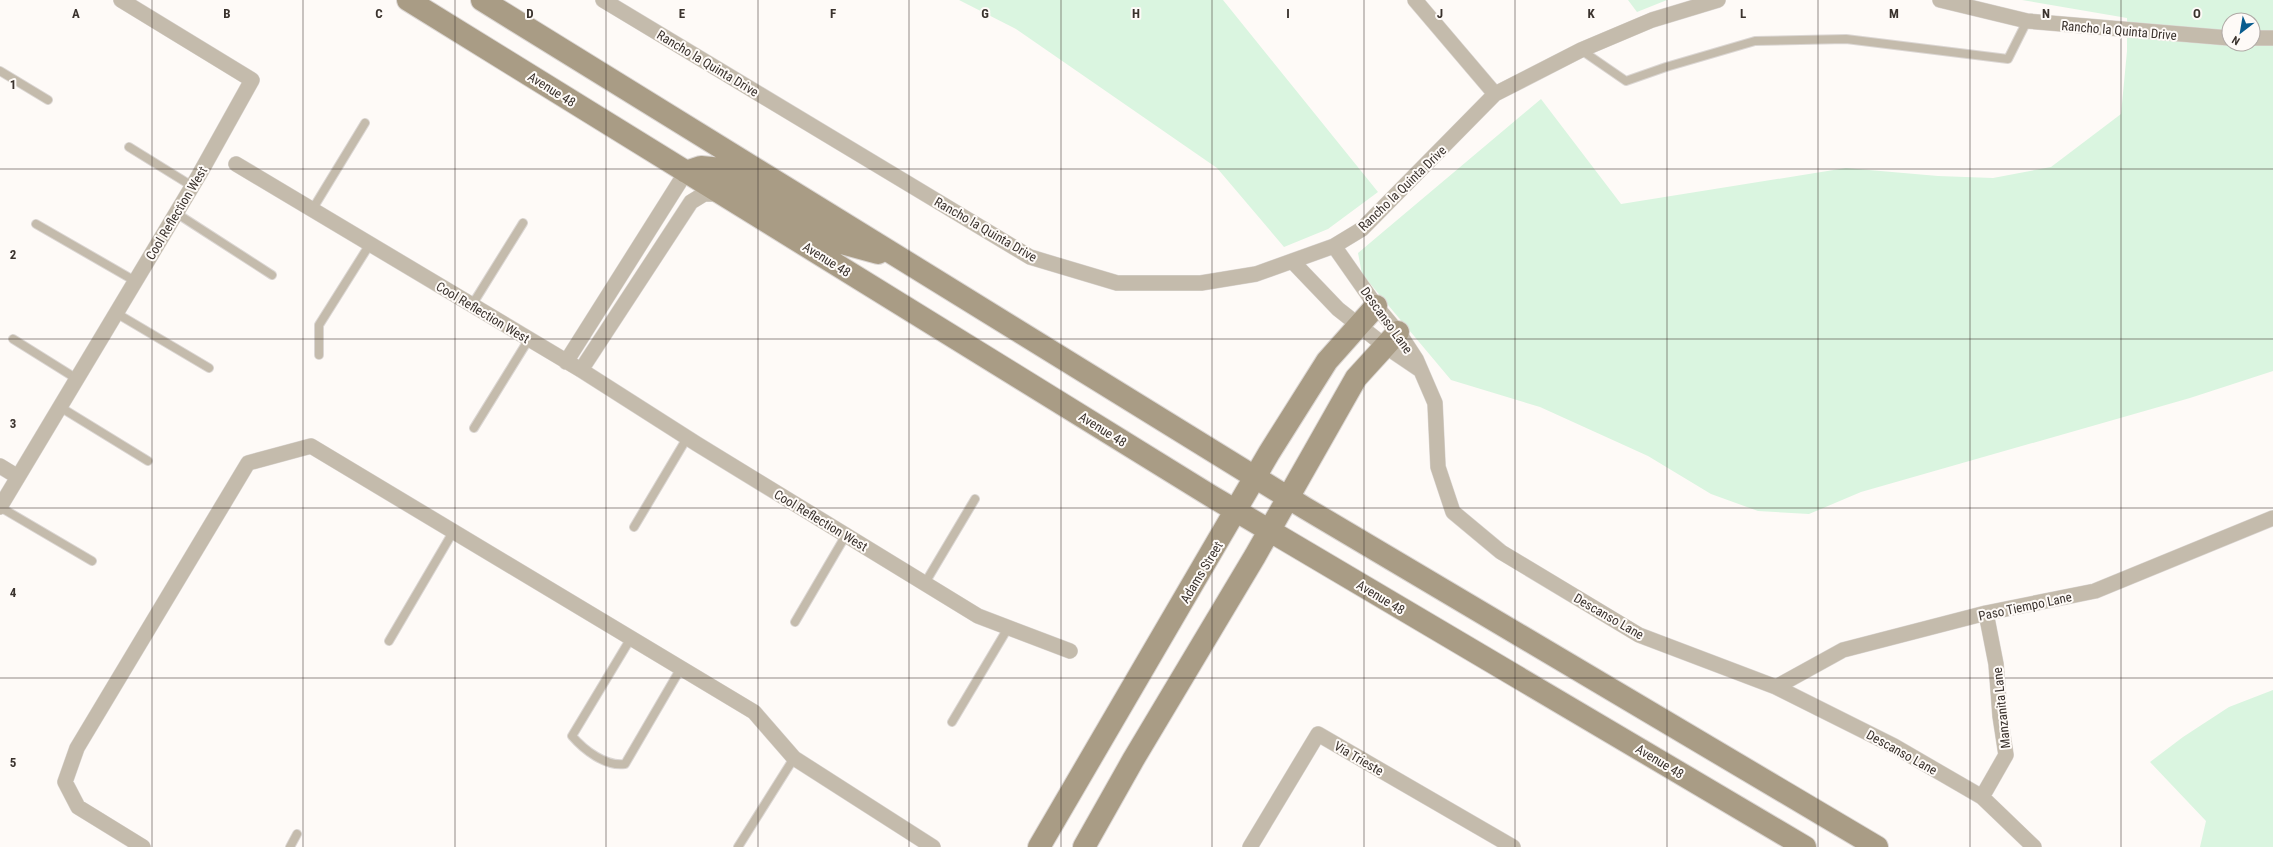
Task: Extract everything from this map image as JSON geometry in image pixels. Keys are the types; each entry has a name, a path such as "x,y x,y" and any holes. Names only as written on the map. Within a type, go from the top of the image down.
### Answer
{"main road":[{"name":"Avenue 48","path":"408,0 1236,511 1805,847"},
{"path":"482,0 1255,478 1878,847"},
{"path":"686,172 701,167 722,169 844,244 902,260"},
{"name":"Adams Street","path":"1040,847 1255,478 1327,361 1376,306"},
{"path":"1084,847 1356,378 1392,339"}],"street":[{"name":"Cool Reflection West","path":"0,507 176,214 252,80 121,0"},
{"name":"Rancho la Quinta Drive","path":"603,0 1030,257 1117,283 1201,284 1256,274 1334,246 1362,229 1495,94 1581,50 1652,20 1718,0"},
{"path":"1415,0 1495,94"},
{"name":"Rancho la Quinta Drive","path":"1940,0 2027,21 2221,37"},
{"path":"2261,38 2273,38"},
{"name":"Cool Reflection West","path":"236,164 566,362 582,370 687,438 978,616 1070,651"},
{"path":"566,362 686,172"},
{"path":"582,370 691,202 704,194 722,194"},
{"name":"Descanso Lane","path":"1334,246 1376,306 1392,339 1420,369 1435,403 1438,467 1453,512 1500,552 1639,635 1776,687 1894,746 1982,797 2034,847"},
{"path":"1292,261 1338,310 1358,326 1392,339"},
{"path":"143,847 78,807 65,782 77,748 248,463 311,446 754,712 794,758 932,847"},
{"path":"0,466 18,477"},
{"name":"Paso Tiempo Lane","path":"1776,687 1842,650 1986,613 2095,591 2273,518"},
{"name":"Manzanita Lane","path":"1982,797 2006,755 2000,716 1996,664 1986,613"},
{"name":"Via Trieste","path":"1250,847 1318,734 1510,846"}],"lane":[{"path":"1581,50 1626,81 1666,67 1755,41 1846,38 2008,59 2027,21"},
{"path":"0,71 48,100"},
{"path":"312,210 365,123"},
{"path":"129,148 192,186"},
{"path":"176,214 272,275"},
{"path":"472,305 523,223"},
{"path":"36,224 135,281"},
{"path":"319,355 319,325 370,244"},
{"path":"116,313 209,368"},
{"path":"13,339 77,379"},
{"path":"474,428 529,339"},
{"path":"60,407 148,461"},
{"path":"634,527 687,438"},
{"path":"925,584 975,499"},
{"path":"0,507 92,560"},
{"path":"389,640 453,532"},
{"path":"794,622 846,536"},
{"path":"952,722 1008,628"},
{"path":"631,638 572,736 586,750 617,766 625,764 681,668"},
{"path":"738,847 794,758"},
{"path":"290,847 297,834"}],"green space":[{"path":"959,0 1223,0 1378,192 1328,229 1284,247 1217,168 1016,29"},
{"path":"1628,0 1667,0 1637,12"},
{"path":"2022,0 2273,0 2273,371 2190,398 1861,492 1809,514 1758,511 1711,494 1648,456 1540,407 1451,380 1362,274 1358,253 1541,99 1621,204 1846,168 1938,176 1993,178 2051,167 2121,114 2127,51 2127,18"},
{"path":"2273,690 2273,847 2200,847 2206,821 2150,762 2183,737 2229,707"}]}
